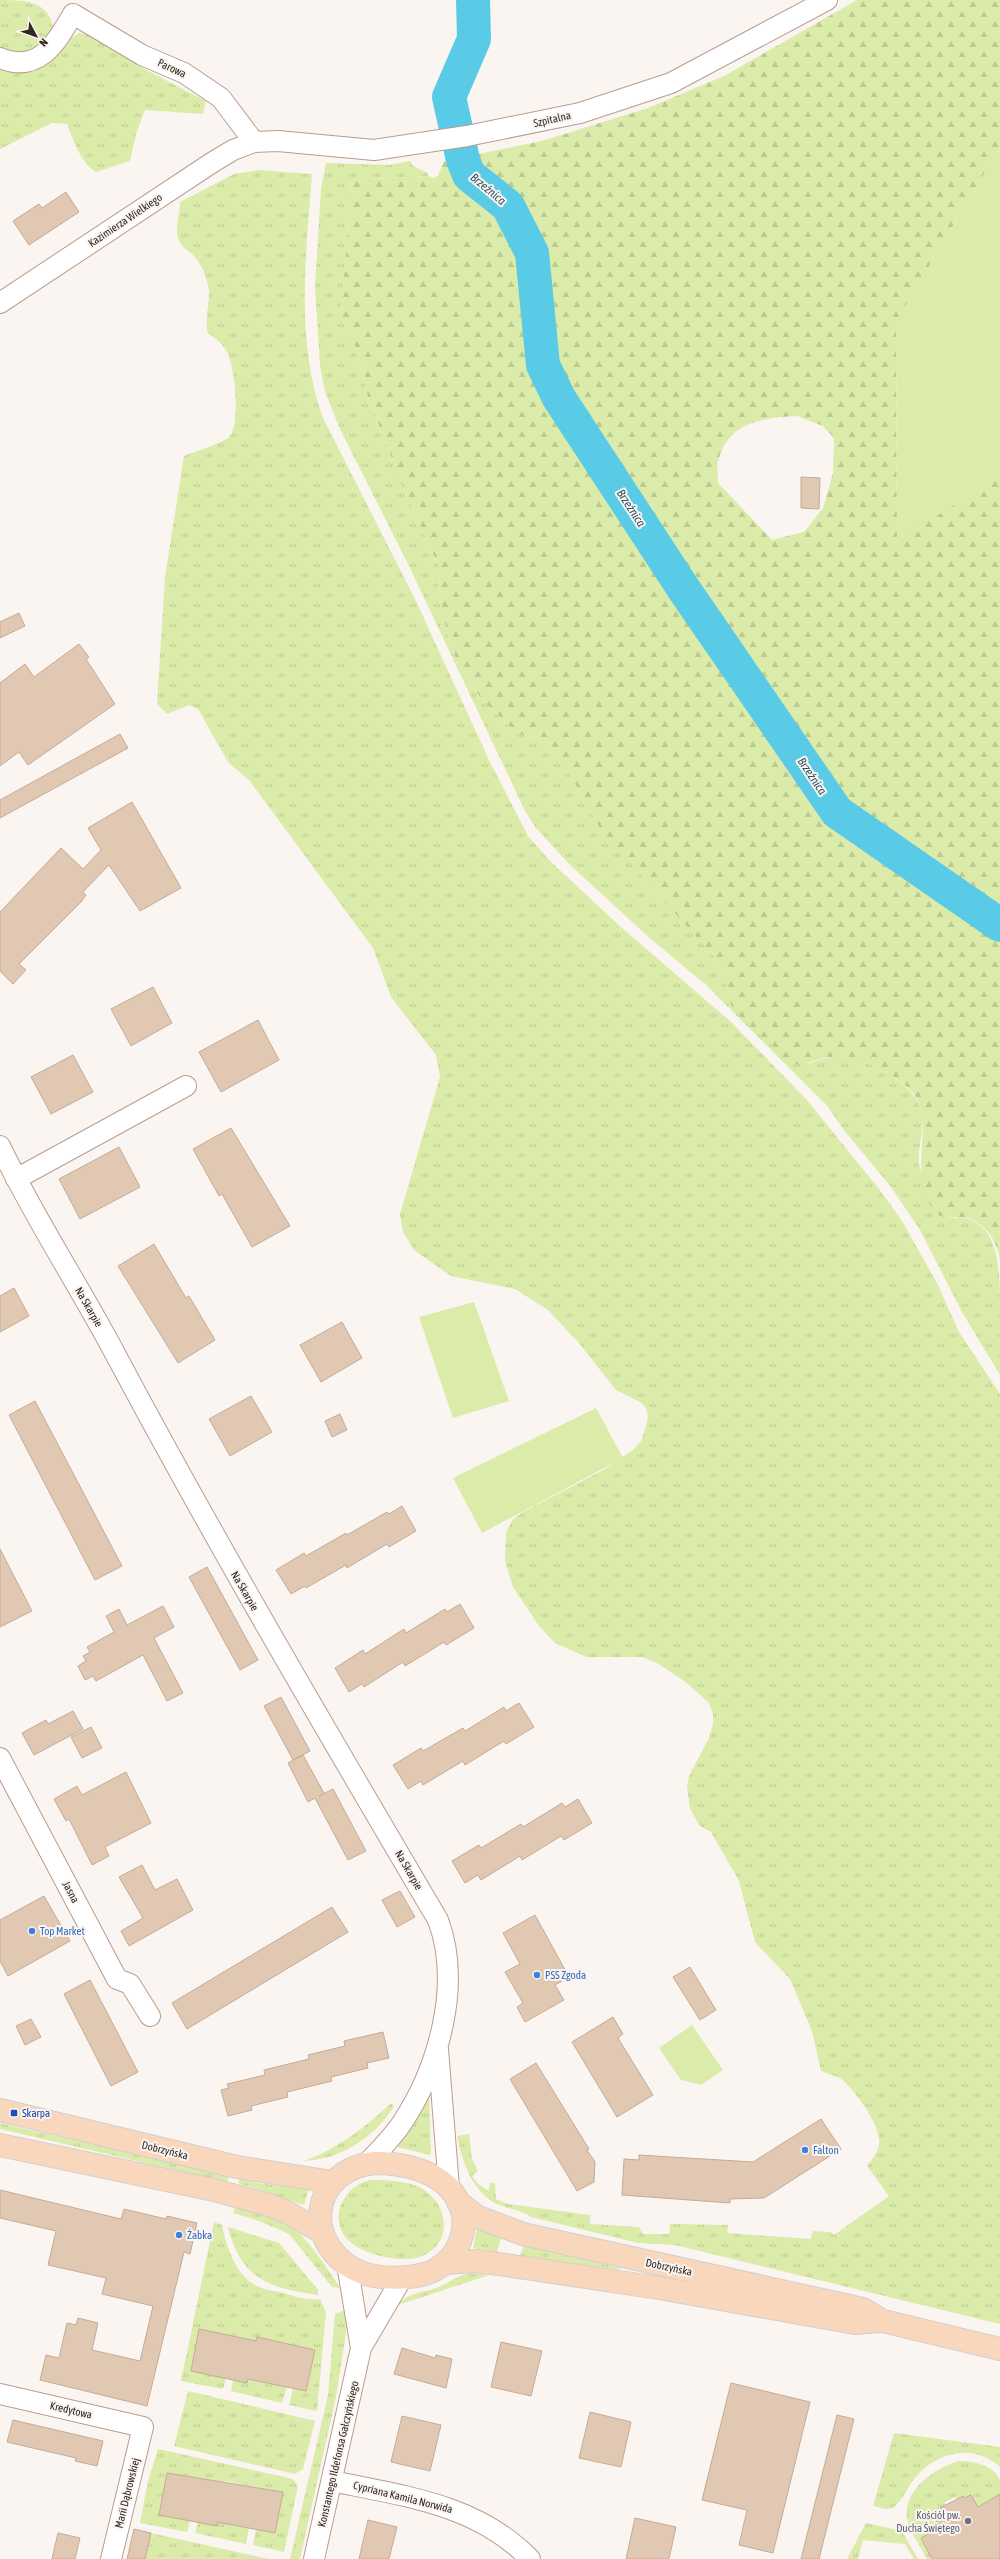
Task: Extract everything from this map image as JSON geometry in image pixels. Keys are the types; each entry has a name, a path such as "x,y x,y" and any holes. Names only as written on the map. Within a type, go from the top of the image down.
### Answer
{"main road":[{"name":"Dobrzyńska","path":"0,2110 237,2167 332,2182"},
{"path":"0,2145 214,2190 254,2200 287,2212 323,2233"},
{"path":"385,2163 415,2168 438,2179 454,2195 463,2221 463,2234 458,2249 447,2263 427,2274 402,2278 374,2275 347,2264 333,2250 323,2233 320,2213 332,2182 343,2172 366,2164 385,2163"},
{"name":"Dobrzyńska","path":"454,2195 478,2217 523,2234 862,2309 883,2321 1000,2350"},
{"name":"Dobrzyńska","path":"447,2263 475,2261 499,2264 659,2288 855,2323 883,2321"}],"street":[{"name":"Szpitalna","path":"254,142 278,141 374,150 495,131 580,113 672,83 827,0"},
{"name":"Parowa","path":"0,58 11,62 24,63 39,57 52,48 73,14 142,55 184,73 221,98 254,142"},
{"name":"Kazimierza Wielkiego","path":"0,303 213,162 244,145 254,142"},
{"path":"16,1179 186,1086"},
{"name":"Na Skarpie","path":"0,1146 16,1179 119,1360 215,1537 438,1920 443,1933 448,1971 438,2045"},
{"name":"Jasna","path":"0,1758 117,1979 130,1984 150,2016"},
{"path":"366,2164 402,2122 419,2092 438,2045"},
{"path":"438,2045 454,2195"},
{"name":"Konstantego Ildefonsa Gałczyńskiego","path":"347,2264 361,2348"},
{"name":"Konstantego Ildefonsa Gałczyńskiego","path":"314,2559 361,2348 402,2278"},
{"name":"Kredytowa","path":"0,2394 143,2427"},
{"name":"Marii Dąbrowskiej","path":"111,2559 143,2427"},
{"name":"Cypriana Kamila Norwida","path":"332,2481 443,2505 462,2512 499,2532 530,2559"}],"green space":[{"path":"0,0 25,1 40,6 50,17 53,26 45,41 32,50 24,53 8,51 0,47"},
{"path":"857,0 1000,0 1000,147 896,322 897,540 1000,476 1000,1260 995,1244 981,1225 966,1218 940,1216 935,1212 926,1197 922,1181 921,1164 923,1132 922,1117 919,1103 911,1091 893,1076 856,1060 843,1057 831,1057 806,1064 800,1064 791,1063 785,1059 744,1020 731,1004 727,988 727,971 602,832 558,753 547,740 518,734 483,701 459,667 449,641 438,589 439,567 405,492 368,397 358,353 341,312 352,180 428,176 433,178 438,176 444,161 542,141 648,108 724,76","holes":["797,416 823,426 834,438 833,473 823,508 804,532 772,540 718,483 717,470 719,458 724,446 731,436 740,429 761,420"]},
{"path":"79,33 88,35 148,71 206,101 203,114 145,110 136,134 130,161 96,172 90,168 82,157 67,124 52,123 0,149 0,66 67,41"},
{"path":"1000,147 1000,476 897,541 896,322"},
{"path":"410,161 413,166 428,173 428,176 352,180 341,312 358,353 368,397 405,492 439,567 438,589 449,641 459,667 483,701 518,734 547,740 558,753 727,971 727,987 809,1064 821,1059 833,1057 846,1057 859,1060 886,1072 911,1092 920,1107 922,1114 923,1121 919,1150 919,1164 927,1182 948,1218 965,1219 978,1224 987,1233 994,1246 1000,1292 1000,1375 962,1312 920,1230 891,1187 843,1129 828,1107 705,984 653,941 570,865 536,828 525,811 410,568 340,429 325,392 320,366 315,286 321,189 326,163 389,165"},
{"path":"259,170 312,174 305,266 306,328 314,389 323,418 415,599 489,760 528,836 550,861 622,928 730,1021 806,1099 879,1189 902,1221 937,1283 959,1332 1000,1394 1000,2324 675,2245 638,2243 531,2217 499,2205 482,2193 470,2176 462,2156 457,2136 469,2134 472,2159 478,2171 472,2176 478,2184 489,2191 490,2183 495,2183 496,2199 508,2204 590,2215 590,2224 639,2227 643,2234 669,2234 670,2224 728,2225 727,2233 811,2239 813,2231 831,2232 834,2235 889,2196 867,2166 879,2146 877,2131 870,2116 860,2100 842,2079 821,2071 812,2031 790,1979 755,1942 739,1881 711,1832 700,1826 690,1809 687,1786 689,1776 709,1738 713,1724 713,1714 709,1703 687,1683 657,1663 642,1657 586,1657 555,1643 539,1626 513,1587 505,1561 506,1532 513,1519 523,1512 605,1469 634,1449 641,1441 646,1426 648,1416 646,1408 640,1402 616,1390 578,1342 548,1310 515,1289 451,1276 414,1250 403,1232 400,1214 440,1077 436,1055 391,997 373,948 249,780 228,762 198,709 189,705 167,714 157,704 165,577 184,456 215,445 229,437 233,430 236,409 236,395 230,359 223,346 208,333 207,320 209,287 203,269 193,255 182,246 178,239 177,229 180,202 234,174"},
{"path":"474,1302 509,1401 453,1418 419,1317"},
{"path":"596,1408 623,1458 482,1533 453,1478"},
{"path":"692,2025 723,2070 701,2085 681,2080 659,2048"},
{"path":"429,2094 431,2153 429,2155 398,2147 396,2145"},
{"path":"391,2103 394,2106 386,2118 377,2128 355,2145 343,2152 330,2156 316,2160 303,2161 327,2151 350,2137"},
{"path":"0,2123 229,2176 227,2182 0,2129"},
{"path":"240,2178 257,2183 309,2189 304,2205 238,2183"},
{"path":"369,2180 403,2182 423,2189 432,2197 439,2206 443,2217 444,2227 436,2246 427,2253 415,2258 399,2259 371,2253 355,2246 349,2241 342,2232 339,2223 341,2205 345,2197 352,2189"},
{"path":"235,2208 272,2217 293,2228 312,2247 340,2288 332,2287 289,2234 259,2221 233,2213"},
{"path":"214,2222 222,2225 226,2242 233,2260 243,2275 250,2281 257,2286 293,2296 320,2299 326,2312 317,2411 289,2405 293,2388 306,2391 315,2350 257,2338 256,2341 200,2329 191,2371 226,2378 223,2389 181,2381"},
{"path":"228,2227 279,2243 318,2290 318,2295 285,2289 259,2278 249,2270 241,2259 234,2245"},
{"path":"477,2228 501,2238 497,2252 473,2248"},
{"path":"524,2245 620,2268 620,2270 520,2256"},
{"path":"470,2273 489,2275 398,2305 407,2297 441,2286"},
{"path":"345,2310 347,2326 336,2397 300,2559 290,2559 328,2395 335,2314"},
{"path":"248,2379 287,2387 282,2403 231,2391 233,2380 247,2383"},
{"path":"188,2391 315,2421 303,2469 295,2474 174,2446"},
{"path":"894,2433 1000,2447 1000,2467 990,2459 979,2455 956,2453 945,2456 924,2469 915,2478 900,2501 893,2508 885,2509 873,2506"},
{"path":"158,2449 293,2479 298,2486 284,2552 253,2545 256,2529 275,2533 283,2492 225,2481 190,2521 187,2532 140,2523 148,2481"},
{"path":"959,2461 977,2463 993,2471 1000,2481 1000,2500 997,2496 978,2507 971,2495 957,2499 955,2497 945,2502 946,2505 940,2508 940,2527 921,2538 932,2559 927,2559 908,2523 907,2512 909,2501 921,2483 940,2469"},
{"path":"198,2522 217,2526 217,2522 249,2528 246,2544 195,2533"},
{"path":"866,2523 902,2531 918,2559 914,2559 905,2544 863,2540 858,2559 847,2559"},
{"path":"151,2533 269,2559 145,2559"}],"building":[{"path":"66,192 79,212 29,245 13,221 39,204 42,208"},
{"path":"801,477 820,478 819,509 801,508"},
{"path":"19,613 25,626 0,638 0,622"},
{"path":"79,644 89,657 86,659 115,704 28,765 19,752 0,766 0,683 25,664 34,677"},
{"path":"120,734 128,748 0,818 0,800"},
{"path":"132,802 181,888 140,911 109,865 83,892 86,895 81,902 19,964 26,970 13,984 0,971 0,912 61,848 83,869 101,850 88,828"},
{"path":"153,987 172,1023 131,1046 111,1009"},
{"path":"258,1020 279,1060 221,1092 199,1052"},
{"path":"73,1055 93,1092 51,1114 31,1077"},
{"path":"231,1128 290,1226 252,1247 222,1194 219,1196 193,1149"},
{"path":"119,1147 140,1187 80,1219 59,1179"},
{"path":"154,1244 186,1298 189,1296 215,1340 178,1363 118,1266"},
{"path":"14,1288 29,1316 0,1332 0,1296"},
{"path":"342,1322 362,1358 321,1382 300,1345"},
{"path":"251,1396 272,1432 230,1456 209,1419"},
{"path":"35,1401 122,1566 95,1580 9,1415"},
{"path":"340,1414 347,1430 332,1437 325,1421"},
{"path":"402,1506 416,1531 389,1547 387,1544 347,1568 346,1565 306,1588 305,1586 291,1594 276,1570 304,1553 306,1556 346,1533 347,1535 387,1512 389,1514"},
{"path":"0,1549 32,1611 0,1627"},
{"path":"207,1567 258,1660 240,1670 189,1577"},
{"path":"460,1604 474,1628 446,1645 444,1642 405,1666 403,1662 364,1687 362,1684 349,1692 335,1668 363,1650 365,1654 404,1629 406,1633 445,1609 447,1612"},
{"path":"163,1606 174,1627 154,1638 183,1693 167,1701 143,1655 96,1681 93,1676 85,1680 78,1666 86,1661 83,1656 90,1652 87,1647 114,1632 106,1616 119,1609 127,1625"},
{"path":"281,1697 310,1751 293,1760 264,1706"},
{"path":"519,1703 534,1727 506,1744 504,1741 465,1765 463,1761 423,1785 421,1781 408,1789 393,1765 421,1748 423,1751 463,1728 465,1731 504,1707 506,1711"},
{"path":"73,1711 83,1729 34,1755 22,1733 46,1720 48,1724"},
{"path":"91,1727 102,1748 82,1758 71,1737"},
{"path":"303,1755 324,1793 319,1796 333,1789 366,1851 348,1860 315,1798 308,1802 288,1763"},
{"path":"126,1772 151,1823 105,1847 109,1856 92,1865 69,1819 66,1821 54,1799 77,1786 82,1795"},
{"path":"578,1799 592,1823 564,1840 561,1836 522,1860 520,1856 481,1880 478,1875 465,1883 452,1861 479,1845 481,1848 521,1824 523,1827 562,1803 565,1807"},
{"path":"142,1865 155,1890 177,1879 193,1910 129,1946 121,1931 143,1918 119,1877"},
{"path":"400,1891 415,1917 397,1927 382,1900"},
{"name":"Top Market","path":"44,1896 70,1941 8,1976 0,1961 0,1920"},
{"path":"332,1907 348,1932 187,2029 172,2003"},
{"path":"535,1915 569,1977 555,1985 564,2000 525,2022 517,2007 523,2003 505,1972 520,1964 503,1933"},
{"path":"690,1967 716,2010 700,2020 673,1977"},
{"path":"90,1980 138,2072 111,2086 64,1994"},
{"path":"613,2017 623,2034 618,2038 653,2095 617,2117 572,2042"},
{"path":"31,2019 41,2037 25,2045 16,2026"},
{"path":"383,2032 389,2058 367,2063 368,2068 331,2077 332,2081 287,2092 288,2097 251,2106 252,2110 228,2116 221,2090 229,2088 227,2084 265,2075 264,2070 309,2059 308,2055 345,2046 344,2041"},
{"path":"536,2063 589,2149 587,2150 595,2162 594,2182 577,2191 510,2079"},
{"path":"821,2119 841,2149 764,2198 730,2199 730,2203 622,2195 624,2159 639,2160 639,2155 753,2162"},
{"path":"0,2190 121,2219 124,2209 166,2219 167,2216 197,2223 190,2254 184,2252 147,2406 40,2380 46,2355 59,2358 67,2323 76,2325 78,2318 98,2323 92,2350 140,2361 153,2306 102,2294 106,2278 48,2265 56,2231 0,2218"},
{"path":"199,2329 256,2341 257,2337 315,2350 306,2391 248,2379 247,2383 191,2371"},
{"path":"501,2342 542,2351 531,2396 491,2387"},
{"path":"402,2348 435,2358 436,2355 452,2359 446,2388 394,2374"},
{"path":"731,2383 810,2402 773,2553 739,2545 747,2510 702,2500"},
{"path":"590,2412 631,2422 621,2467 579,2458"},
{"path":"837,2415 854,2419 819,2559 801,2559"},
{"path":"402,2416 441,2425 430,2471 391,2462"},
{"path":"13,2420 103,2441 97,2466 75,2461 76,2458 7,2442"},
{"path":"167,2473 283,2492 275,2533 217,2522 217,2526 159,2515"},
{"name":"Kościół pw. Ducha Świętego","path":"1000,2494 1000,2559 932,2559 921,2538 940,2527 933,2515 942,2510 940,2508 963,2496 964,2498 971,2495 978,2507"},
{"path":"635,2518 676,2527 669,2559 626,2559"},
{"path":"368,2520 397,2527 389,2559 359,2559"},
{"path":"134,2529 151,2533 145,2559 127,2559"},
{"path":"58,2533 80,2538 75,2559 52,2559"}],"waterway":[{"name":"Brzeźnica","path":"473,0 474,39 449,97 463,160 469,175 508,206 532,253 543,365 559,398 683,588 837,812 1000,925"}],"place":[{"name":"Top Market","path":"32,1931"},
{"name":"PSS Zgoda","path":"537,1975"},
{"name":"Skarpa","path":"14,2113"},
{"name":"Falton","path":"805,2150"},
{"name":"Żabka","path":"179,2235"},
{"name":"Kościół pw. Ducha Świętego","path":"968,2521"}]}
